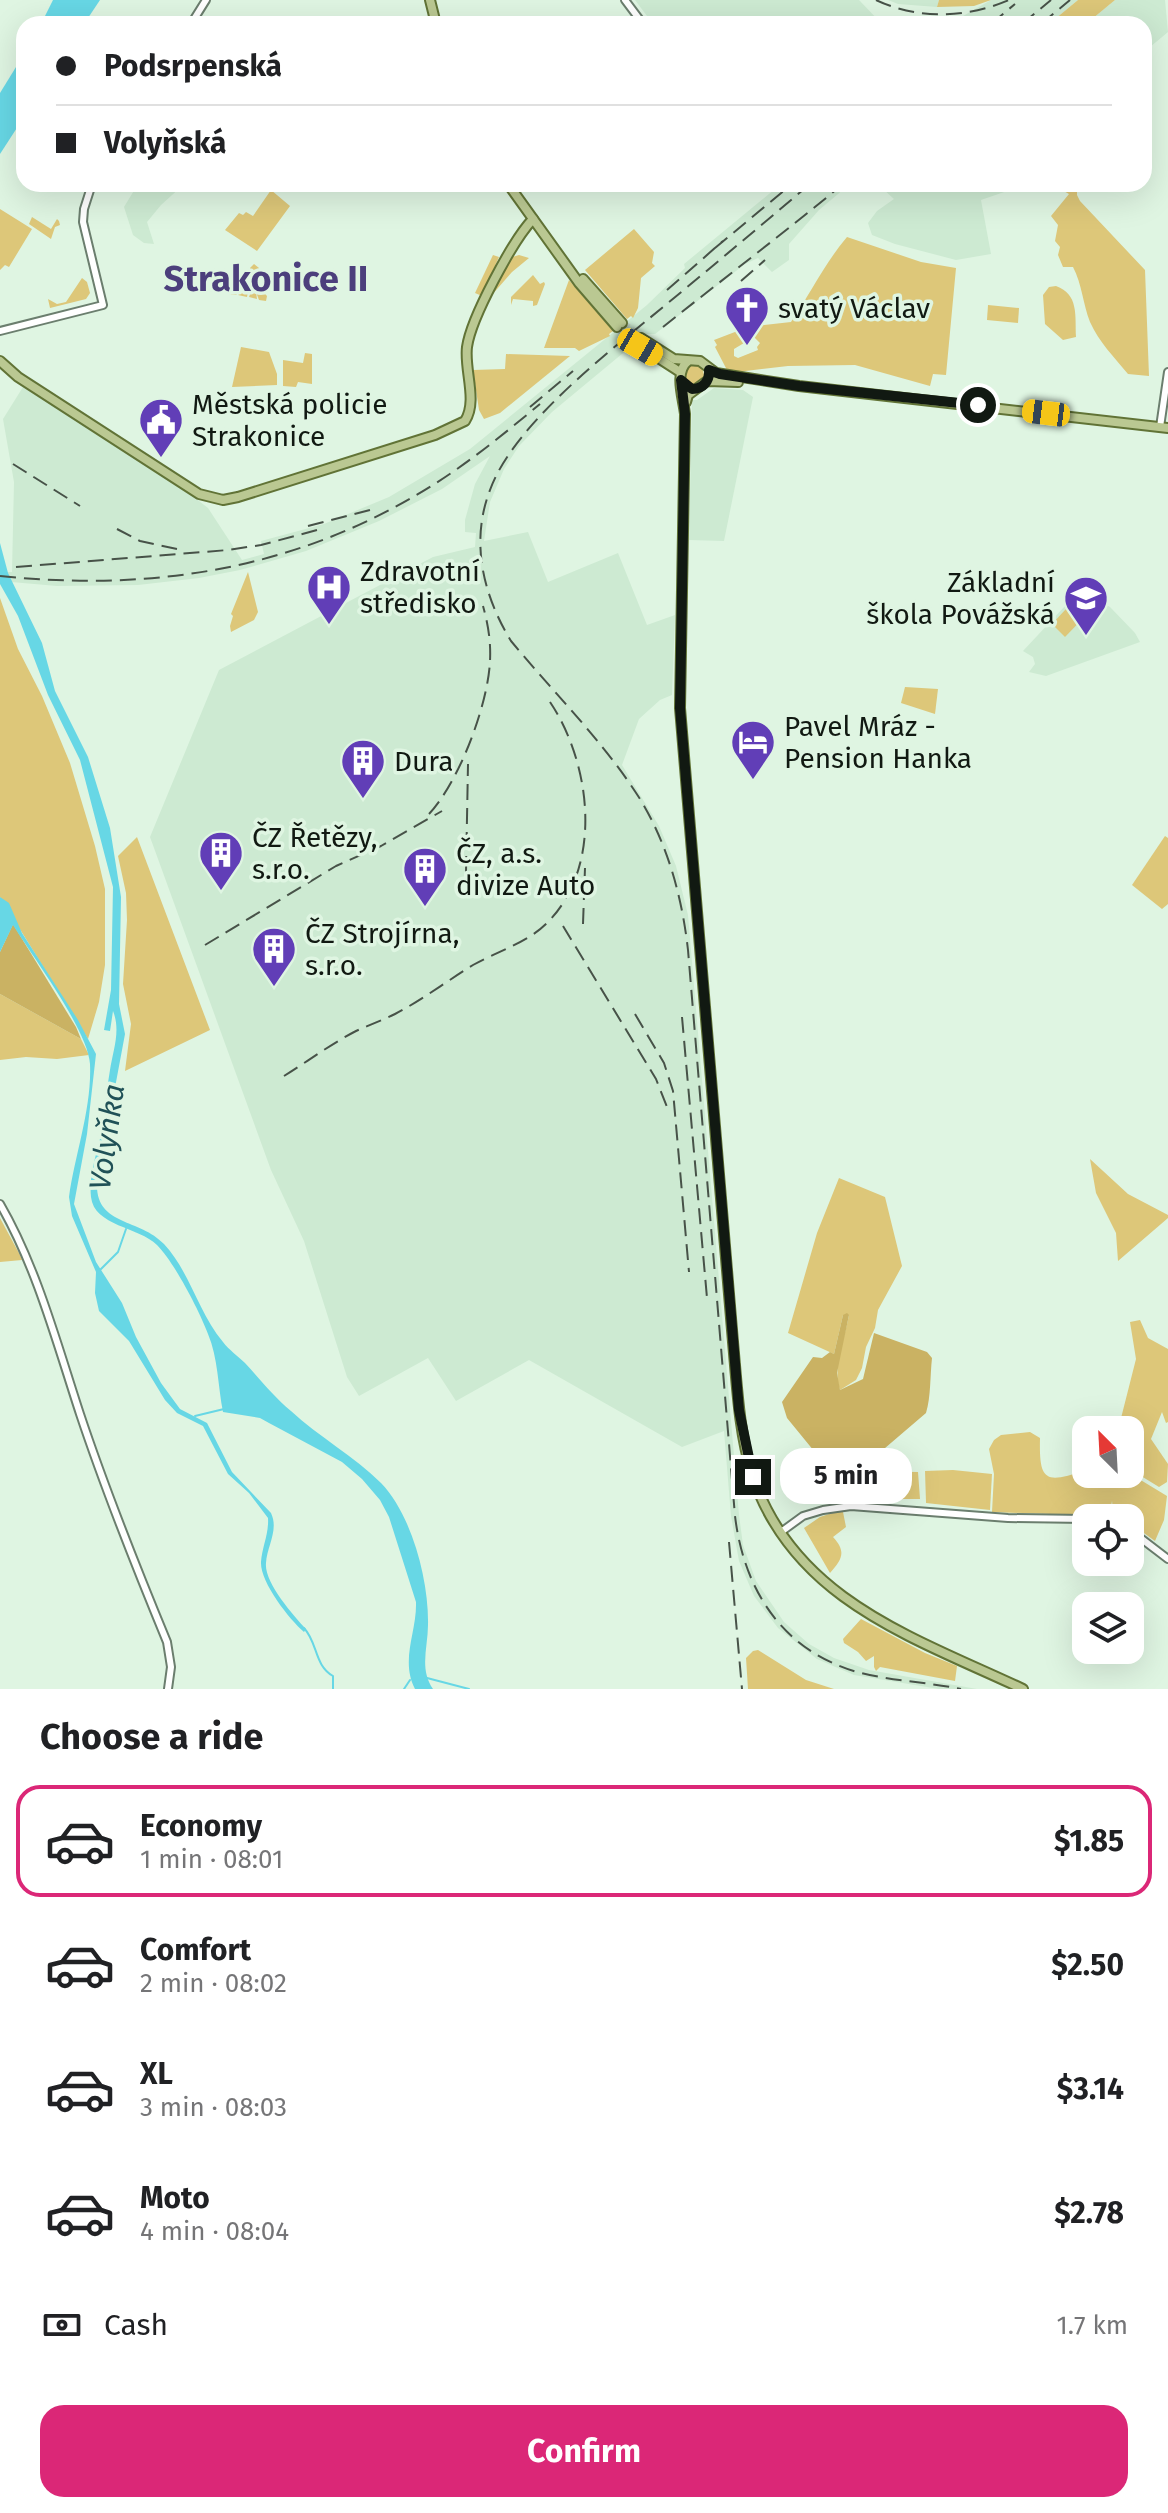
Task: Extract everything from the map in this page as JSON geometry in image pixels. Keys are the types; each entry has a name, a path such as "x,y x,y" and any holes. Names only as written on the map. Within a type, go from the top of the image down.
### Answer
{"main road":[{"path":"514,192 579,283 620,325"},
{"path":"0,361 18,377 183,484 206,496 223,500 238,497 448,431 465,421 470,410 469,339 506,258 533,219"},
{"path":"696,389 687,387 680,376 638,341 674,359 700,361 709,370 720,374 799,386 1164,427"},
{"path":"685,414 680,376 688,361"},
{"path":"707,381 709,370"},
{"path":"799,386 707,381 688,395 685,414 680,708 742,1432 753,1477 781,1532 824,1583 844,1599 891,1626 1023,1689"}],"street":[{"path":"0,331 103,305 83,222 89,192"},
{"path":"1164,427 1168,372"},
{"path":"0,1204 40,1295 107,1494 167,1642 171,1667 168,1689"},
{"path":"781,1532 803,1516 851,1506 1008,1518 1072,1519"},
{"path":"1144,1540 1167,1556"}],"shaded area":[{"path":"635,0 859,0 874,16 647,16"},
{"path":"888,0 939,0 937,7 898,4"},
{"path":"939,0 991,0 974,6 937,7"},
{"path":"991,0 1078,0 1059,16 963,16"},
{"path":"1078,0 1115,0 1096,16 1059,16"},
{"path":"1115,0 1165,0 1168,32 1152,45 1152,16 1096,16"},
{"path":"133,192 175,192 147,222 154,244 144,243 133,235 124,207"},
{"path":"270,192 290,206 257,251 225,230 239,213 243,215 246,212 253,216"},
{"path":"771,192 840,192 819,210 789,244 789,260 772,272 758,258 745,264 655,334 646,334 552,412 519,446 504,469 490,502 484,541 528,532 548,582 618,553 647,625 675,615 672,695 660,700 639,719 622,765 659,826 676,866 688,915 739,1515 743,1545 756,1581 784,1622 809,1644 834,1658 869,1670 977,1689 939,1689 854,1675 817,1659 778,1628 754,1596 739,1561 731,1516 724,1431 682,1447 529,1360 456,1401 428,1358 359,1396 347,1377 304,1241 271,1170 150,837 219,670 433,557 475,547 476,533 465,532 465,520 475,484 490,456 442,489 379,521 306,551 240,570 138,585 57,586 0,581 0,572 12,572 14,482 3,419 23,387 172,480 208,508 242,560 264,554 261,541 324,524 389,497 470,449 647,305 685,268 684,264"},
{"path":"886,192 1004,192 981,200 991,254 956,260 872,235 868,223 877,211 894,199"},
{"path":"1065,192 1077,192 1080,201 1145,270 1149,376 1128,374 1107,349 1088,315 1073,267 1063,267 1058,255 1060,247 1055,241 1058,225 1051,216 1069,194"},
{"path":"0,209 32,229 9,267 5,265 0,270"},
{"path":"32,217 51,229 57,219 60,225 55,227 51,239 29,224"},
{"path":"634,229 654,252 652,263 655,266 641,278 638,308 633,318 627,319 585,270"},
{"path":"847,237 921,262 956,268 946,375 933,374 930,386 855,365 727,370 714,340 748,327 791,322","holes":["754,337 760,343 758,350 738,358 734,356 734,349"]},
{"path":"493,255 499,257 482,296 475,293"},
{"path":"519,255 529,258 491,296 509,258"},
{"path":"254,264 259,268 257,280 267,296 266,301 259,300 256,292 257,299 249,297 253,286 251,283 245,290 247,297 238,295 243,289 236,295 230,294 232,288 247,279"},
{"path":"533,275 540,284 545,284 537,305 533,306 533,301 513,299 511,305 511,297"},
{"path":"82,278 87,282 90,293 86,299 50,308 48,299 57,304 66,302"},
{"path":"569,280 613,331 610,336 579,351 575,348 544,348"},
{"path":"1056,286 1069,294 1072,300 1076,337 1063,340 1045,324 1043,295 1049,287"},
{"path":"988,305 1019,308 1018,323 987,320"},
{"path":"241,347 269,352 277,374 277,385 232,387"},
{"path":"305,353 312,354 312,384 298,382 296,387 283,386 283,360 303,363"},
{"path":"506,354 570,356 500,413 484,419 479,410 473,370 505,369"},
{"path":"694,365 701,368 704,375 701,382 694,385 687,382 684,375 687,368"},
{"path":"714,388 743,390 753,397 724,541 689,540 692,400"},
{"path":"248,572 258,612 254,620 231,632 231,614"},
{"name":"Základní škola Povážská","path":"1080,590 1110,607 1140,642 1046,676 1029,672 1035,664 1033,657 1023,651"},
{"path":"1080,594 1094,607 1065,637 1052,624"},
{"path":"0,598 18,649 70,763 105,889 105,965 99,1002 88,1039 0,897"},
{"path":"905,687 938,689 935,714 901,703"},
{"path":"1165,836 1168,838 1168,904 1162,909 1132,885"},
{"path":"137,837 210,1030 125,1071 131,1024 123,984 126,893 118,856"},
{"path":"13,924 81,1039 0,994 0,952"},
{"path":"0,994 81,1039 89,1055 0,1060"},
{"path":"1090,1159 1128,1194 1168,1215 1118,1261 1116,1233 1096,1193"},
{"path":"839,1178 885,1197 902,1266 878,1310 875,1328 856,1380 840,1390 838,1363 849,1315 843,1315 834,1354 788,1333 817,1233"},
{"path":"0,1218 20,1255 22,1260 0,1262"},
{"path":"847,1313 837,1373 840,1390 863,1379 874,1333 927,1352 932,1358 930,1393 926,1413 864,1466 832,1473 787,1418 782,1402 813,1357 822,1358 830,1352 834,1354 843,1315"},
{"path":"1140,1320 1148,1338 1168,1349 1168,1422 1162,1412 1151,1439 1168,1464 1167,1482 1159,1487 1144,1478 1144,1416 1122,1416 1136,1359 1130,1322"},
{"path":"1030,1432 1040,1438 1043,1471 1053,1478 1072,1474 1072,1488 1144,1488 1144,1482 1167,1496 1164,1520 1155,1541 1144,1533 1144,1504 1112,1504 1112,1501 1111,1504 1072,1504 1072,1515 992,1512 994,1474 989,1449 1001,1435"},
{"path":"849,1471 918,1472 920,1499 894,1501 866,1497 828,1502"},
{"path":"925,1471 992,1474 990,1510 926,1503"},
{"path":"843,1512 846,1527 833,1537 841,1555 830,1573 804,1528 820,1517"},
{"path":"861,1619 957,1666 955,1681 880,1667 876,1671 874,1656 866,1661 844,1643 843,1639"},
{"path":"758,1650 806,1680 834,1689 748,1689 746,1658"}],"water":[{"path":"53,0 100,0 89,16 45,16"},
{"path":"16,67 16,129 0,154 0,93"},
{"path":"0,543 8,573 42,643 55,691 88,757 110,828 121,897 119,1004 125,1034 97,1184 99,1198 111,1215 164,1244 181,1267 207,1318 225,1345 285,1406 371,1473 392,1496 410,1530 422,1569 428,1608 425,1666 433,1689 415,1689 411,1678 409,1657 416,1602 389,1517 380,1500 342,1462 260,1418 223,1412 211,1343 199,1312 178,1274 157,1245 108,1220 94,1207 91,1177 102,1128 116,1033 113,1011 110,1031 104,1030 111,990 113,887 80,760 48,695 18,616 0,584"},
{"path":"0,897 9,903 22,933 96,1054 87,1134 74,1204 96,1262 122,1303 161,1383 180,1409 207,1423 232,1472 271,1513 274,1526 267,1571 280,1598 306,1629 304,1632 276,1600 265,1580 261,1562 268,1518 249,1493 228,1474 203,1426 177,1413 165,1400 129,1341 99,1311 95,1293 96,1272 72,1216 69,1197 86,1114 90,1081 87,1050 70,1013 13,925 0,952"}],"waterway":[{"path":"100,1270 118,1252 126,1229"},
{"path":"195,1416 224,1409"},
{"path":"304,1628 322,1666 333,1676 333,1689"},
{"path":"427,1678 469,1689"},
{"path":"404,1689 410,1680"}],"tunnel":[{"path":"622,323 641,338"},
{"path":"617,327 635,343"}],"railway":[{"path":"876,0 925,14 960,13 1009,0"},
{"path":"1032,16 1051,0"},
{"path":"1051,16 1070,0"},
{"path":"1001,16 1015,4"},
{"path":"715,248 782,192"},
{"path":"800,192 598,361 544,411 521,438 490,490 481,529 482,568 493,605 511,641 595,738 640,799 666,853 678,891 688,950 735,1516 747,1568 771,1614 808,1649 857,1672 961,1689"},
{"path":"663,327 833,192"},
{"path":"667,290 723,241"},
{"path":"741,281 765,260"},
{"path":"530,407 573,371"},
{"path":"0,576 58,580 170,576 224,568 278,555 331,537 382,514 433,485 540,404"},
{"path":"13,464 80,506"},
{"path":"308,526 370,510"},
{"path":"117,529 140,541 177,549"},
{"path":"16,567 228,550 321,529"},
{"path":"429,814 461,763 484,699 490,654 483,606"},
{"path":"284,1076 347,1036 395,1014 473,965 531,936 547,923 565,900 577,873 584,844 585,814 575,754 550,702"},
{"path":"466,872 468,764"},
{"path":"205,945 336,866 381,846 442,811"},
{"path":"583,924 585,868"},
{"path":"563,926 656,1079 667,1107"},
{"path":"635,1014 664,1063 673,1091 689,1272"},
{"path":"682,1017 707,1298"},
{"path":"729,1542 742,1689"}],"place":[{"name":"svatý Václav","path":"747,347"},
{"name":"Městská policie Strakonice","path":"161,459"},
{"name":"Zdravotní středisko","path":"329,626"},
{"name":"Základní škola Povážská","path":"1086,637"},
{"name":"Pavel Mráz - Pension Hanka","path":"753,781"},
{"name":"Dura","path":"363,800"},
{"name":"ČZ Řetězy, s.r.o.","path":"221,892"},
{"name":"ČZ, a.s. divize Auto","path":"425,908"},
{"name":"ČZ Strojírna, s.r.o.","path":"274,988"}],"district":[{"name":"Strakonice II","path":"266,278"}],"route":[{"path":"753,1477 739,1410 680,708 685,414 681,380 687,387 696,389 707,381 709,370 799,386 978,405"}],"water label":[{"name":"Volyňka","path":"107,1137"}]}
